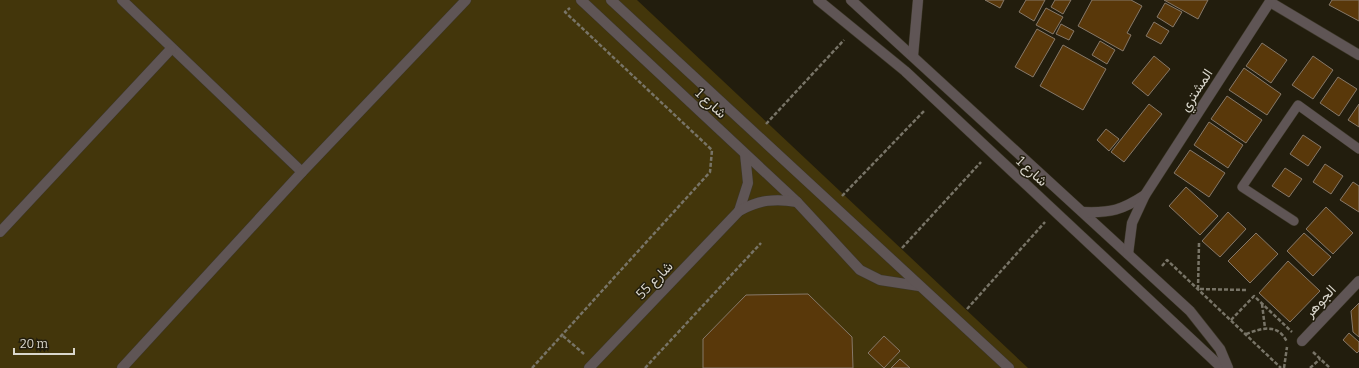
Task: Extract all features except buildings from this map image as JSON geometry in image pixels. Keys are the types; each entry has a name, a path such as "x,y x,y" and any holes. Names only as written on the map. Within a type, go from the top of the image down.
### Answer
{"street":[{"path":"122,0 171,49 302,172"},
{"path":"122,368 302,172 466,0"},
{"name":"شارع 1","path":"611,0 1009,368"},
{"name":"شارع 1","path":"818,0 905,71 1222,368"},
{"path":"913,56 918,0"},
{"name":"شارع 1","path":"857,1 913,56 1190,311 1220,349 1228,368"},
{"path":"1271,1 1359,55"},
{"name":"المشتري","path":"1128,254 1132,223 1145,195 1271,1"},
{"name":"شارع 1","path":"577,2 797,202 860,270 880,280 919,286"},
{"path":"0,232 171,49"},
{"name":"شارع 55","path":"739,211 748,183 745,154"},
{"name":"المشتري","path":"1084,212 1106,213 1116,211 1126,207 1145,195"},
{"name":"شارع 55","path":"592,366 739,211 751,204 764,200 779,199 797,202"},
{"name":"الجوهر","path":"1302,341 1359,280"}],"lane":[{"path":"1294,221 1242,188 1298,105 1359,148"}],"path":[{"path":"532,368 563,336 710,172 712,150 565,12 577,2"},
{"path":"756,135 854,29"},
{"path":"833,206 935,99"},
{"path":"891,260 991,152"},
{"path":"957,320 1054,211"},
{"path":"645,368 761,243"},
{"path":"1198,289 1199,243"},
{"path":"1152,276 1168,260 1231,320 1246,334 1283,368 1288,351 1284,337 1274,328 1265,328 1246,334"},
{"path":"1198,289 1248,290"},
{"path":"1231,320 1254,296 1330,368"},
{"path":"1262,303 1265,328"},
{"path":"563,336 592,366"},
{"path":"1310,368 1320,358"}],"shaded area":[{"path":"0,0 637,0 1028,368 0,368"}]}
